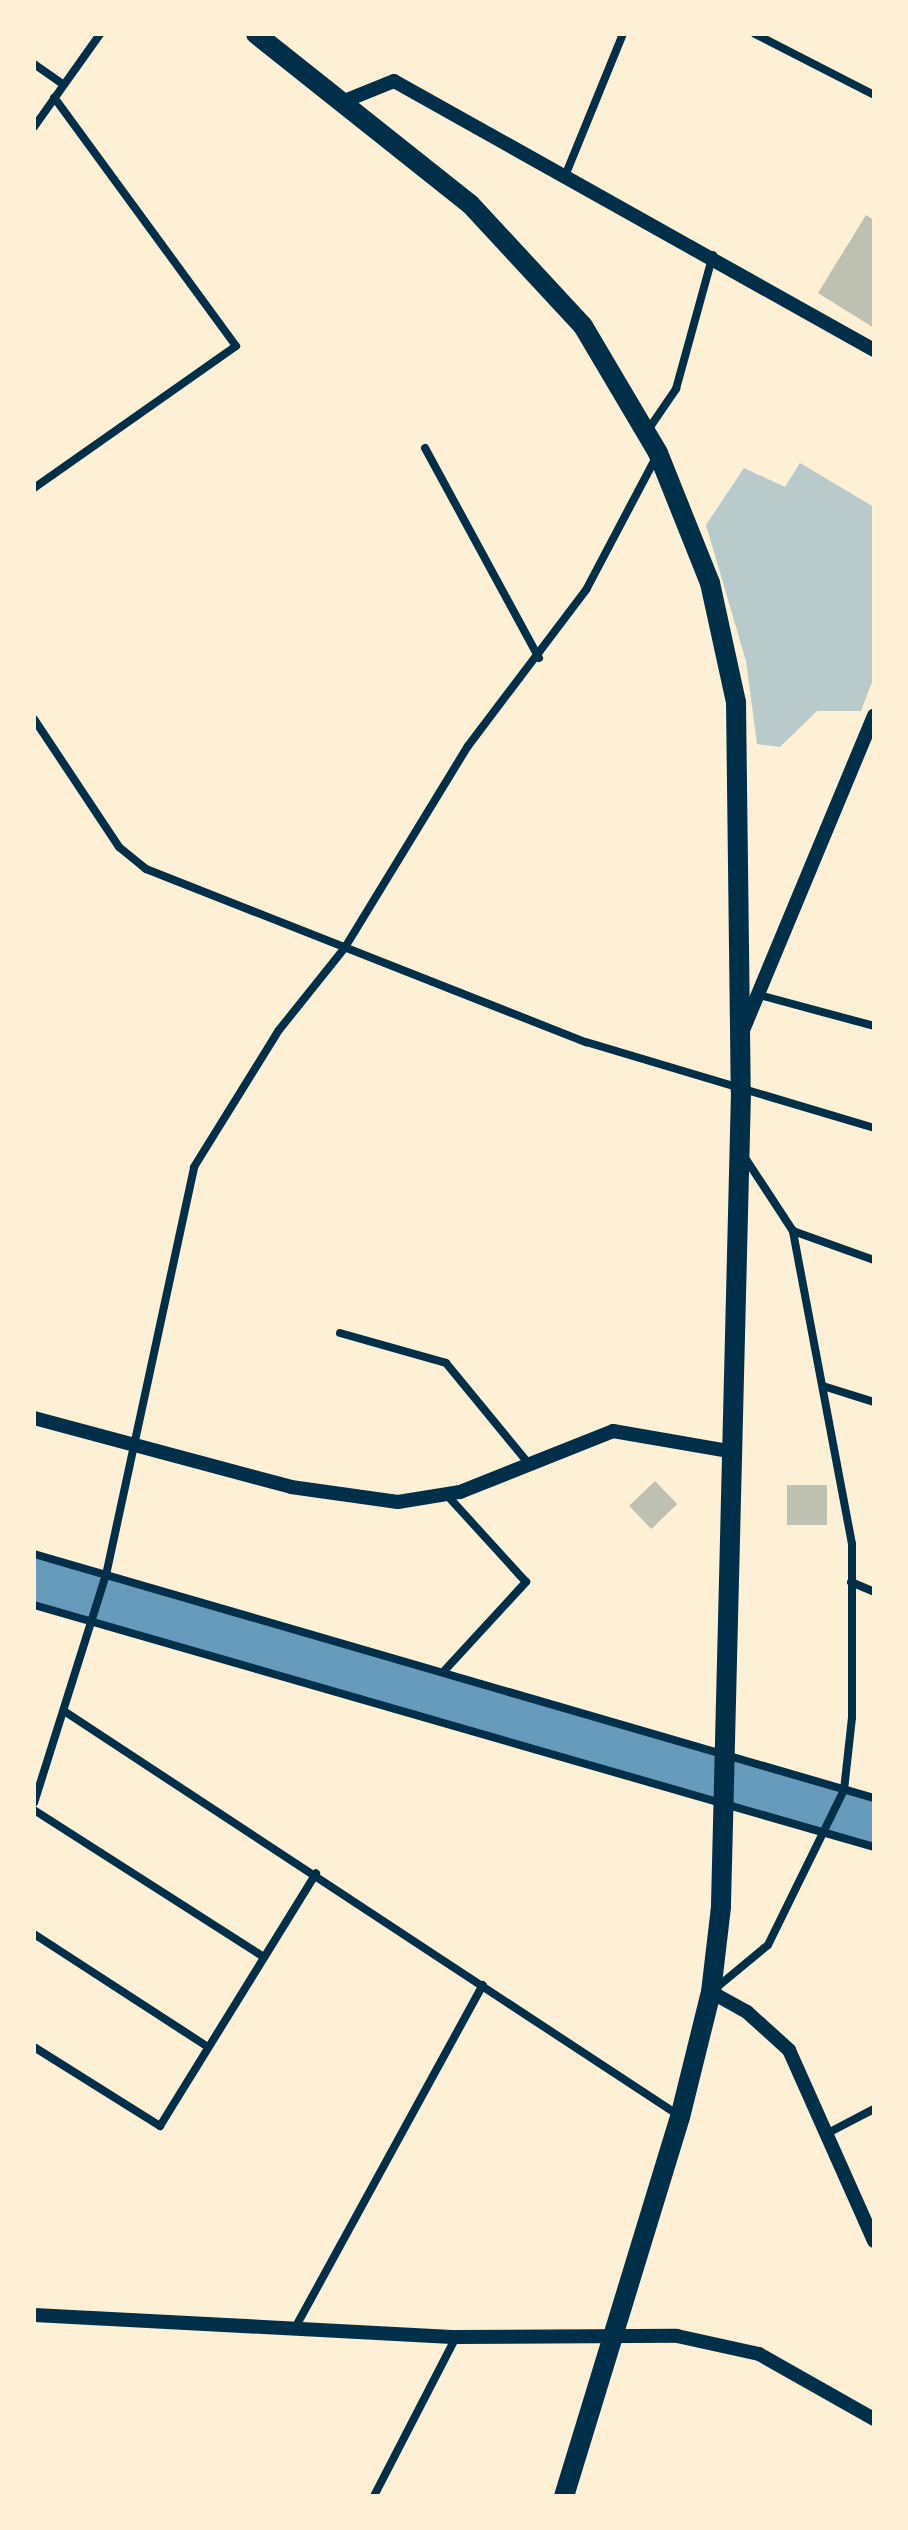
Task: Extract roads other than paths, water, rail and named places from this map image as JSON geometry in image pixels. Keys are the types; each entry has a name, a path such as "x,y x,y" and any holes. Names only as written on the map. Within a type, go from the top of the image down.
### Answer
{"main road":[{"path":"256,34 470,204 564,303 648,430 658,453 710,583 736,702 740,1148 729,1451 727,1802 711,1992 680,2117 564,2496"}],"street":[{"path":"34,127 100,34"},
{"path":"565,176 623,34"},
{"path":"755,34 771,38 874,95"},
{"path":"34,64 63,84"},
{"path":"342,102 394,81 713,254 874,350"},
{"path":"34,488 236,346 54,97"},
{"path":"648,430 676,389 713,254"},
{"path":"425,448 539,658"},
{"path":"34,1803 38,1780 64,1711 106,1575 131,1447 194,1167 279,1030 344,949 468,746 539,658 586,590 658,453"},
{"path":"741,1035 763,996 874,716"},
{"path":"34,719 119,847 146,869 586,1042 741,1092 874,1128"},
{"path":"763,996 874,1026"},
{"path":"740,1148 793,1231 852,1544 844,1790 768,1945 711,1992 747,2012 789,2050 872,2232"},
{"path":"793,1231 874,1260"},
{"path":"340,1333 446,1363 529,1464"},
{"path":"823,1386 874,1402"},
{"path":"34,1418 131,1447 291,1487 398,1502 446,1494 613,1431 729,1451"},
{"path":"445,1670 526,1582 446,1494"},
{"path":"34,1554 445,1670 874,1798"},
{"path":"851,1582 874,1592"},
{"path":"34,1605 727,1802 874,1847"},
{"path":"64,1711 316,1873 680,2117"},
{"path":"34,1810 264,1957"},
{"path":"34,2047 160,2126 316,1873"},
{"path":"34,1934 208,2047"},
{"path":"295,2329 483,1985"},
{"path":"828,2133 874,2109"},
{"path":"34,2315 456,2337 677,2336 759,2354 874,2419"},
{"path":"374,2496 456,2337"}],"waterway":[{"path":"34,1579 874,1823"}]}
